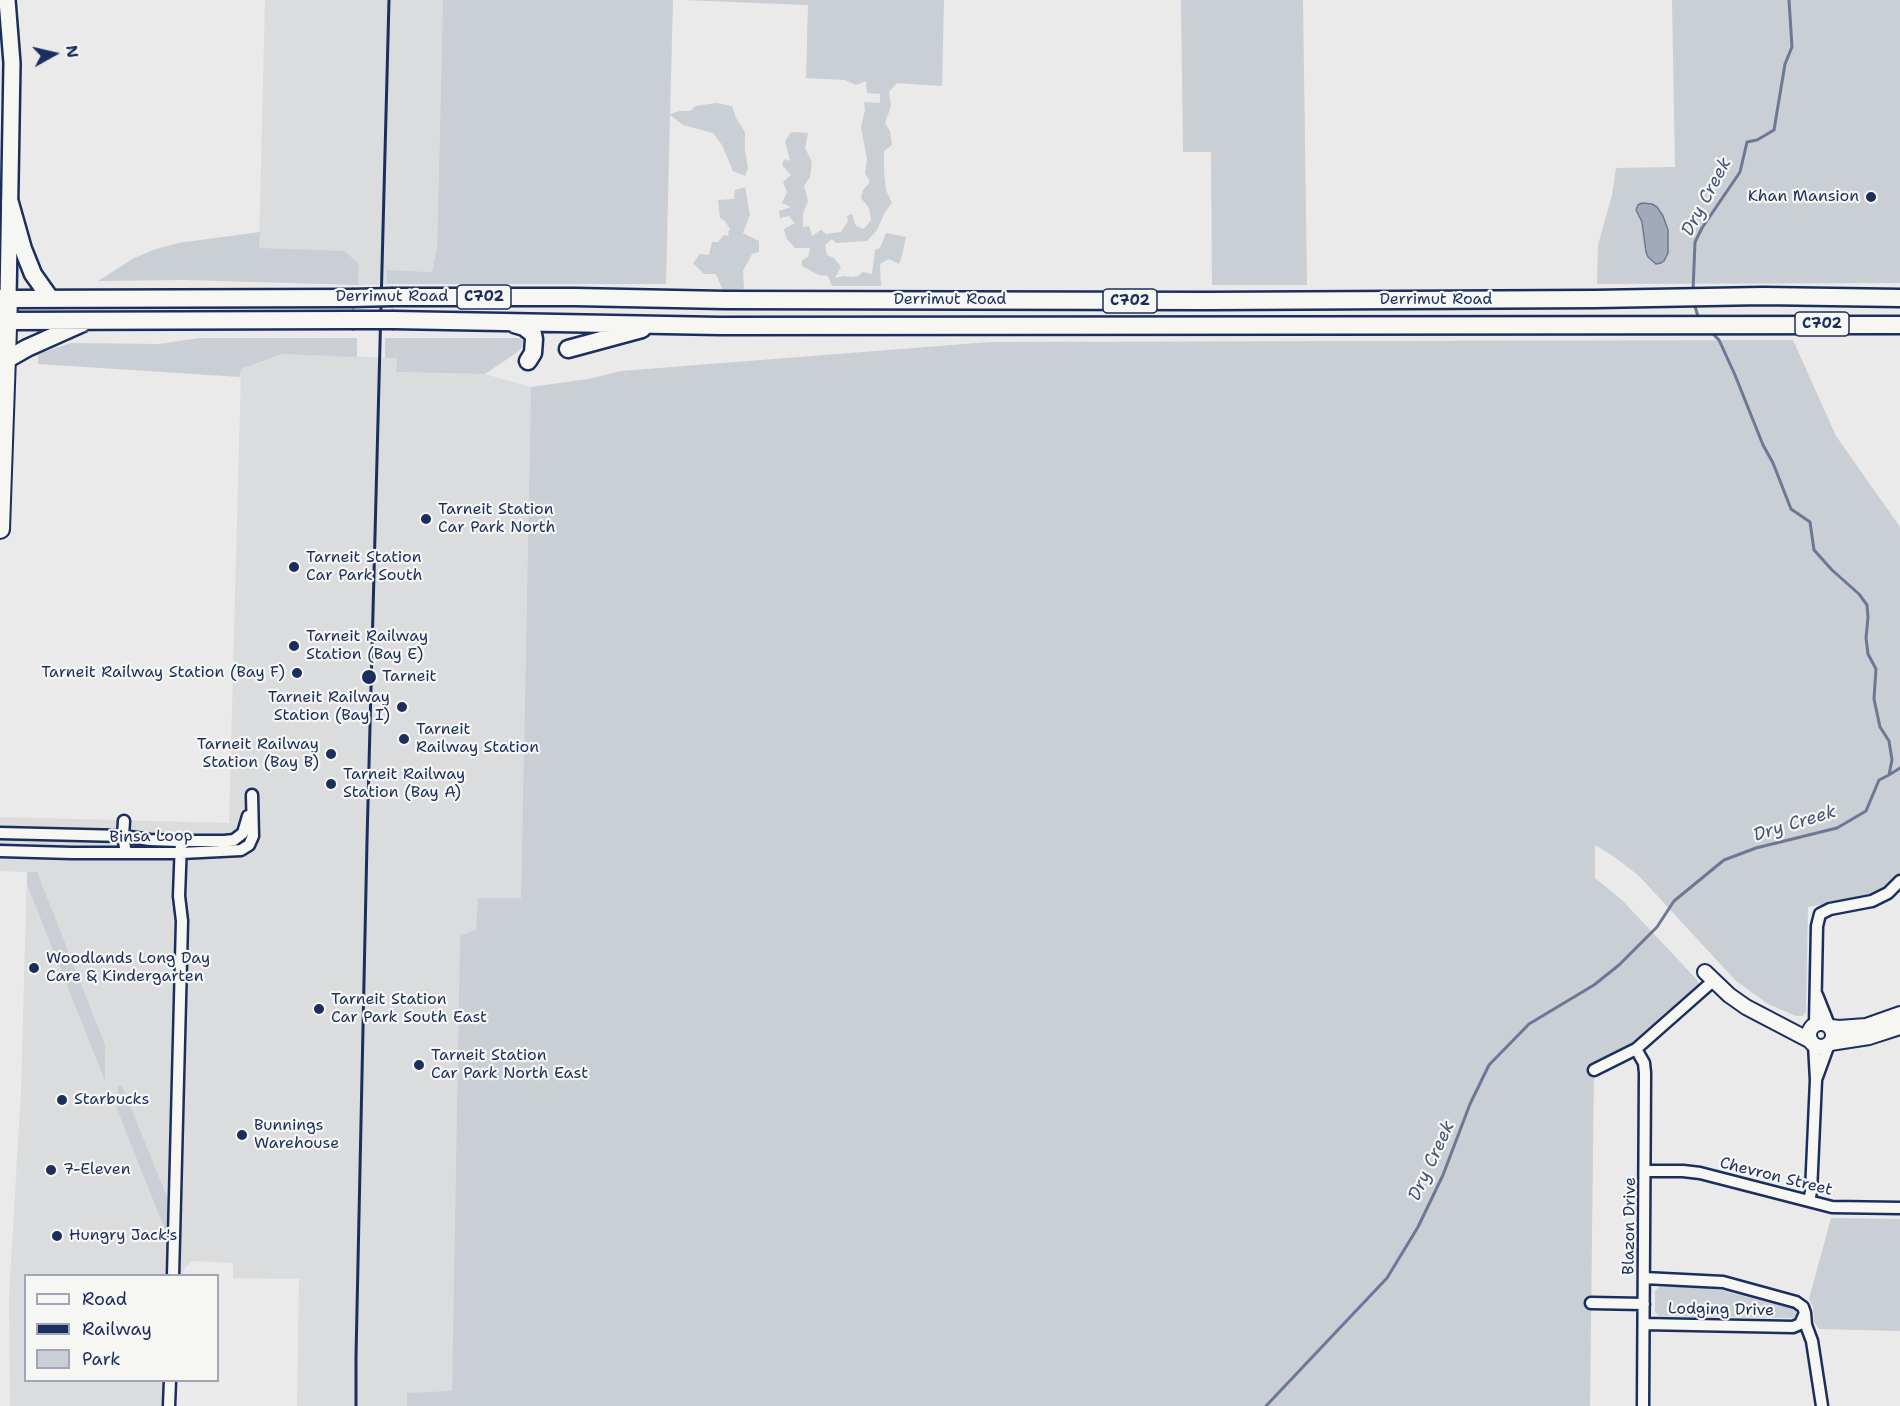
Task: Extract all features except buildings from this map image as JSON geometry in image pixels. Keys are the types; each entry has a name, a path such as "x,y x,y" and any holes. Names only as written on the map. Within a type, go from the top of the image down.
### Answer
{"highway":[{"path":"0,528 6,360 4,299"}],"main road":[{"path":"4,299 10,203 12,63 7,0"},
{"path":"10,203 23,249 35,277 50,298"},
{"name":"Derrimut Road","path":"4,299 575,297 724,300 1161,301 1744,296 1900,298"},
{"path":"572,323 575,297"},
{"path":"6,360 89,320"},
{"name":"Derrimut Road","path":"4,321 394,320 657,324 1900,325"},
{"path":"507,323 524,327 532,334 533,353 528,361"},
{"path":"568,349 657,324"}],"street":[{"name":"Binsa Loop","path":"0,851 181,853 232,851 247,848 253,836 252,795 246,827 238,837 224,841 181,841"},
{"path":"124,821 123,836 126,853"},
{"path":"0,833 123,836 181,841 179,896 182,921 173,1274"},
{"path":"1816,1080 1833,1035 1822,1025 1817,995 1817,926 1820,914 1830,909 1872,901 1888,893 1900,882"},
{"path":"1594,1070 1636,1049 1709,976 1746,1007 1821,1047 1829,1043 1869,1037 1900,1027"},
{"path":"1781,1025 1802,1027 1822,1025 1839,1028 1866,1026 1900,1014"},
{"path":"1809,1200 1816,1080 1809,1031 1822,1025"},
{"name":"Blazon Drive","path":"1636,1049 1646,1072 1643,1406"},
{"name":"Chevron Street","path":"1645,1171 1700,1173 1832,1207 1900,1208"},
{"path":"1644,1278 1715,1281 1759,1292 1796,1302 1803,1308 1801,1320"},
{"path":"1591,1303 1644,1304"},
{"name":"Lodging Drive","path":"1644,1324 1801,1320 1812,1341 1822,1406"},
{"path":"169,1406 170,1382"}],"shaded area":[{"path":"265,0 443,0 437,246 432,272 388,270 387,284 358,285 359,264 259,248"},
{"path":"282,354 397,358 396,372 485,374 531,387 521,898 476,929 460,936 452,1406 297,1406 299,1279 233,1278 233,1263 192,1261 184,1269 183,1274 24,1274 24,1382 177,1382 176,1406 10,1406 9,1296 21,1091 27,872 0,871 0,817 229,823 241,369"}],"green space":[{"path":"443,0 673,0 670,114 716,103 732,106 745,132 748,168 745,176 733,171 722,145 713,133 683,125 670,115 666,284 387,284 387,270 432,272 437,246"},
{"path":"683,0 944,0 942,86 897,83 889,92 891,106 885,123 890,131 892,145 884,151 884,172 886,190 892,203 877,230 867,241 836,243 832,239 825,245 827,255 834,258 841,267 835,278 852,277 863,272 872,274 875,250 880,248 886,233 906,237 899,264 889,259 880,264 881,286 832,286 828,276 819,275 802,266 802,260 808,257 810,248 795,248 786,238 784,229 795,223 789,216 780,218 779,211 791,207 782,203 787,192 783,182 791,175 782,165 784,159 790,161 785,142 790,133 808,133 805,148 812,162 810,177 804,186 808,201 803,214 803,227 809,226 812,236 821,230 826,234 841,232 848,221 847,216 852,214 856,226 864,229 871,220 869,208 861,198 863,190 870,182 865,173 867,159 861,127 865,110 864,102 880,103 880,94 867,93 866,81 856,85 845,80 806,78 808,5"},
{"path":"1181,0 1303,0 1307,285 1212,285 1211,152 1183,152"},
{"path":"1672,0 1900,0 1900,283 1597,284 1598,245 1612,195 1616,168 1675,167"},
{"path":"745,187 750,215 743,233 759,241 759,252 752,254 743,271 744,289 723,291 716,274 704,274 693,263 700,254 709,255 712,242 718,242 724,235 729,236 730,229 720,218 718,200 734,199 735,190"},
{"path":"260,232 259,248 344,251 359,264 358,285 185,280 98,281 134,258 156,249 178,243"},
{"path":"200,338 357,338 357,357 282,354 241,369 240,377 38,364 38,354 71,343 158,344"},
{"path":"385,338 519,338 523,341 522,347 516,353 485,374 396,372 397,358 385,358"},
{"path":"1793,340 1836,436 1900,527 1900,875 1881,892 1873,895 1808,907 1806,1012 1802,1016 1796,1016 1768,1004 1736,981 1639,876 1595,845 1595,878 1622,900 1699,982 1698,988 1653,1030 1630,1047 1594,1065 1590,1406 407,1406 407,1393 452,1391 460,936 476,929 478,898 521,898 531,387 588,379 621,371 990,342"},
{"path":"27,872 37,872 105,1045 105,1081 27,884"},
{"path":"118,1086 122,1086 169,1202 168,1237 117,1109"},
{"path":"1831,1218 1900,1219 1900,1331 1819,1329 1814,1322 1813,1307 1809,1299"},
{"path":"1659,1287 1697,1287 1721,1290 1795,1309 1797,1312 1793,1318 1659,1316 1655,1312 1655,1291"}],"water":[{"path":"1642,203 1657,207 1668,230 1668,253 1661,263 1656,264 1646,252 1642,222 1636,210"}],"waterway":[{"name":"Dry Creek","path":"1693,291 1695,242 1702,228 1740,172 1747,142 1757,140 1774,130 1785,64 1792,47 1789,0"},
{"name":"Dry Creek","path":"1694,303 1699,320"},
{"name":"Dry Creek","path":"1266,1406 1387,1278 1418,1227 1443,1175 1470,1104 1489,1065 1529,1024 1594,985 1619,965 1657,927 1674,901 1724,860 1756,848 1837,828 1866,811 1879,780 1889,775 1892,760 1889,741 1880,727 1874,699 1876,669 1868,654 1867,605 1859,594 1814,550 1810,522 1791,509 1735,375 1719,340 1710,331"},
{"path":"1889,775 1900,768"}],"railway":[{"path":"356,1406 367,841 389,0"}],"place":[{"name":"Khan Mansion","path":"1871,197"},
{"name":"Tarneit Station Car Park North","path":"426,519"},
{"name":"Tarneit Station Car Park South","path":"294,567"},
{"name":"Tarneit Railway Station (Bay E)","path":"294,646"},
{"name":"Tarneit Railway Station (Bay F)","path":"297,673"},
{"name":"Tarneit","path":"369,677"},
{"name":"Tarneit Railway Station (Bay I)","path":"402,707"},
{"name":"Tarneit Railway Station","path":"404,739"},
{"name":"Tarneit Railway Station (Bay B)","path":"331,754"},
{"name":"Tarneit Railway Station (Bay A)","path":"331,784"},
{"name":"Woodlands Long Day Care & Kindergarten","path":"34,968"},
{"name":"Tarneit Station Car Park South East","path":"319,1009"},
{"name":"Tarneit Station Car Park North East","path":"419,1065"},
{"name":"Starbucks","path":"62,1100"},
{"name":"Bunnings Warehouse","path":"242,1135"},
{"name":"7-Eleven","path":"51,1170"},
{"name":"Hungry Jack's","path":"57,1236"}]}
